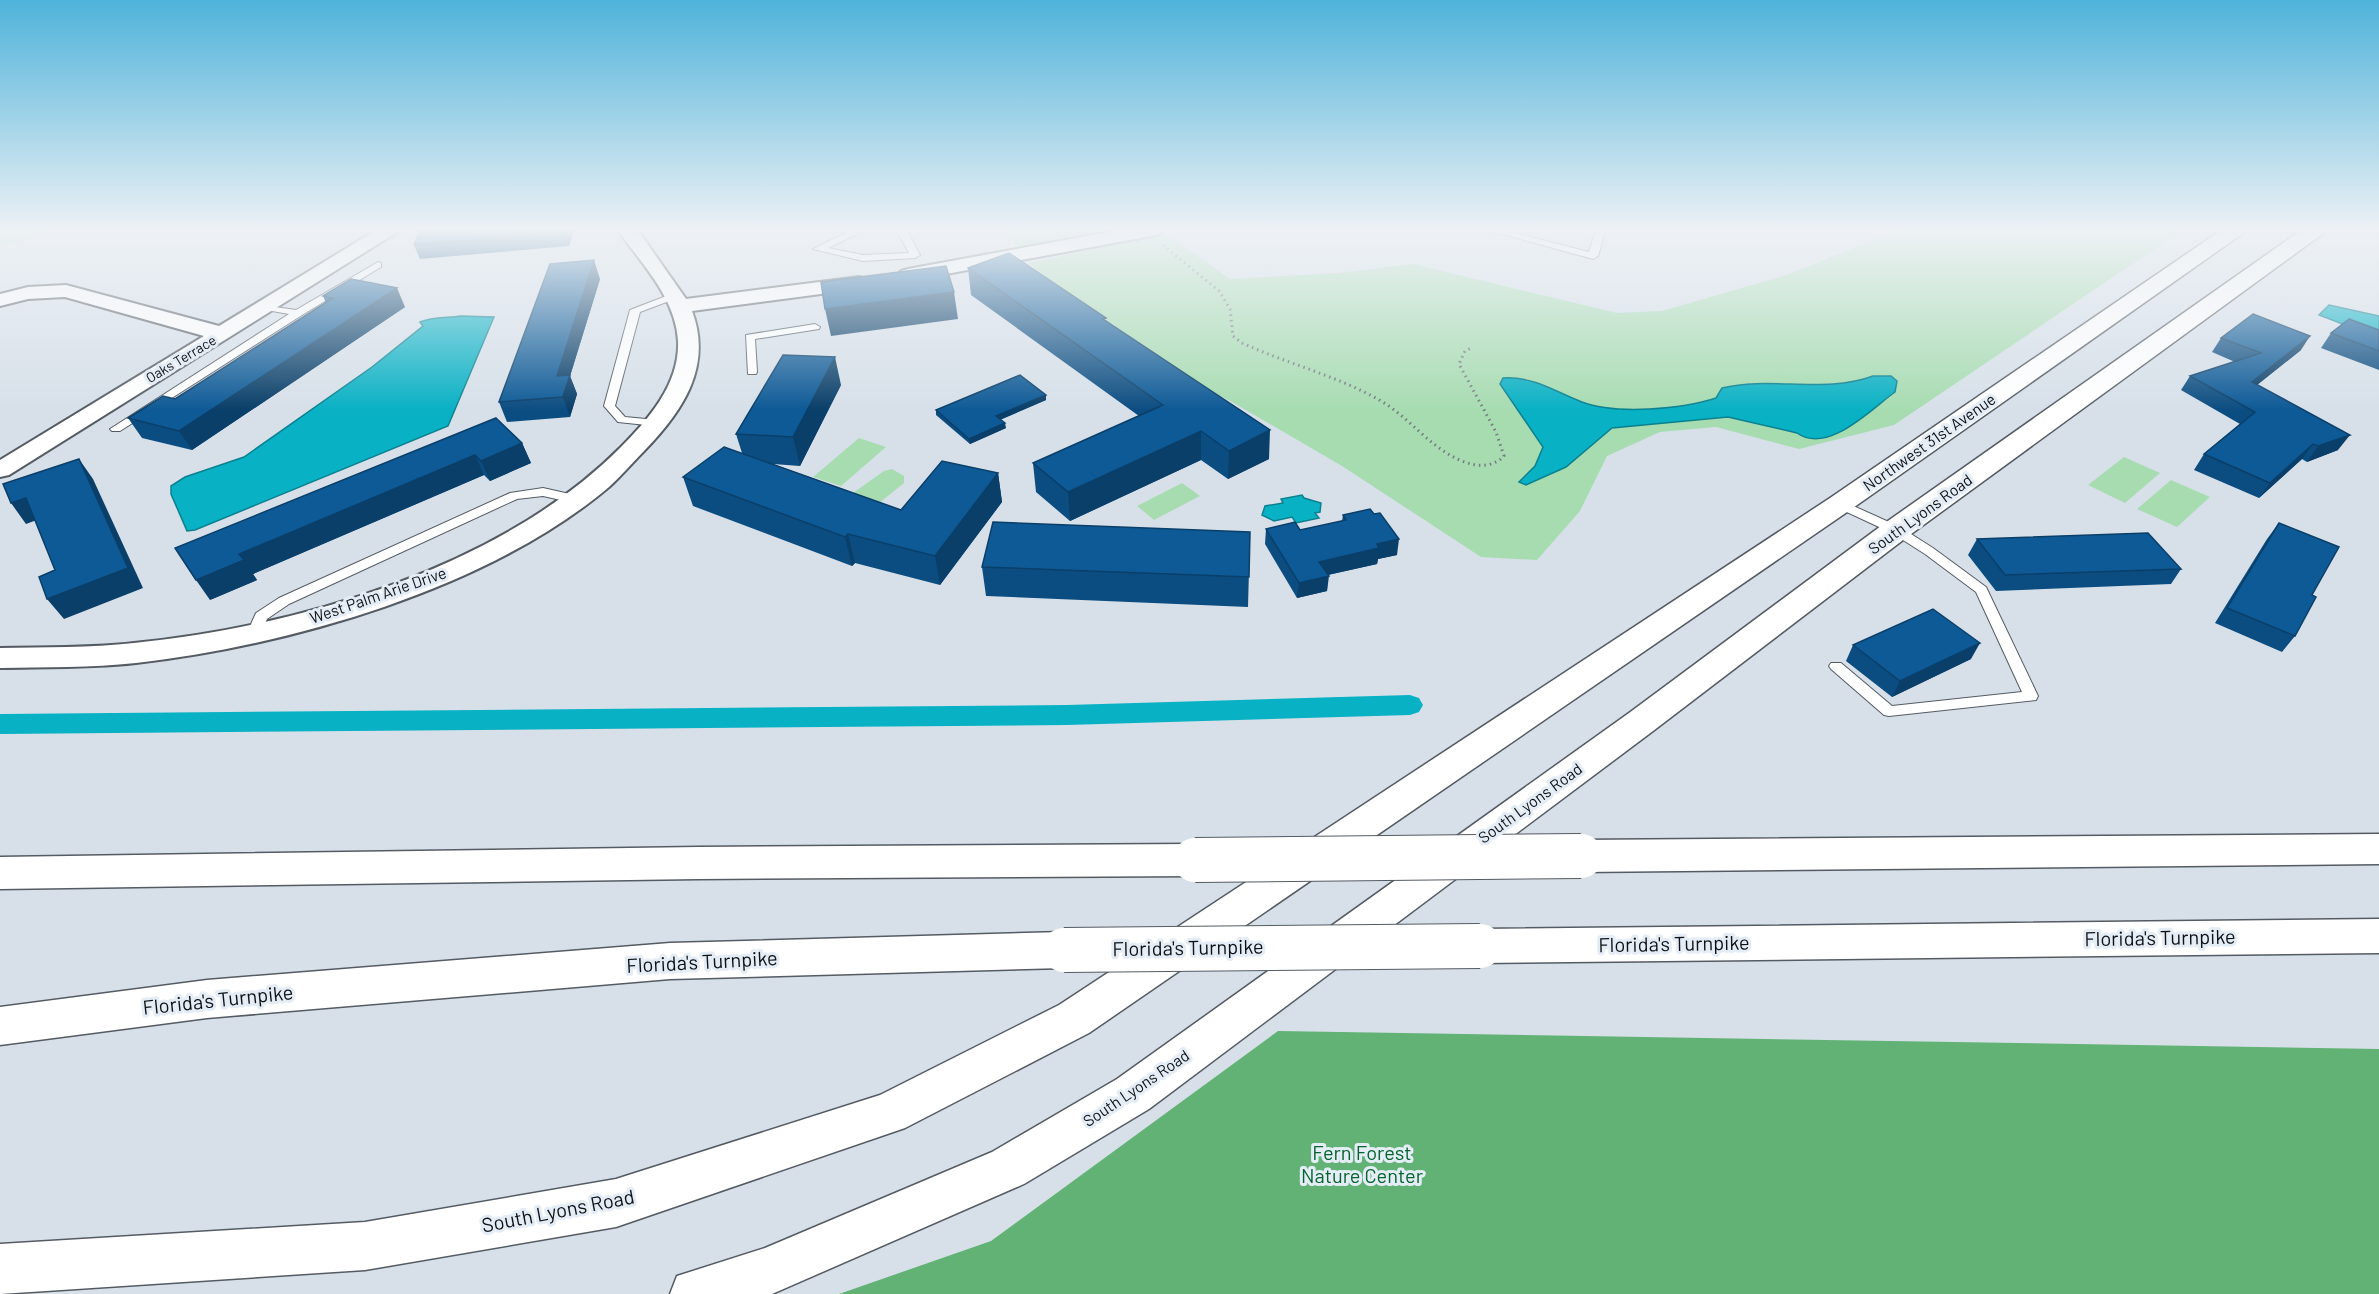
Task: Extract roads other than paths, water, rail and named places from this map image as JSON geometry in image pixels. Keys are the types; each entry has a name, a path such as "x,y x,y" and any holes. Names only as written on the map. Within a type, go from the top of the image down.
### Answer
{"main road":[{"name":"Northwest 31st Avenue","path":"1618,652 1840,504 2151,289"},
{"name":"South Lyons Road","path":"695,1294 766,1272 1008,1168 1133,1094 1641,723 1896,530 2235,289"},
{"path":"2107,320 2163,342"},
{"name":"South Lyons Road","path":"0,1269 365,1246 616,1203 889,1113 1074,1019 1618,652"},
{"path":"0,873 698,862 1195,860 2379,849"},
{"name":"Florida's Turnpike","path":"0,1026 207,999 670,961 1064,950 2379,936"}],"street":[{"name":"Oaks Terrace","path":"3,465 292,289"},
{"path":"670,289 678,301 786,289"},
{"path":"0,300 28,293 66,291 222,334"},
{"name":"West Palm Arie Drive","path":"0,658 135,654 254,633 325,615 428,582 504,544 579,500 635,449 664,413 684,374 689,340 678,301"}],"lane":[{"path":"116,429 337,289"},
{"path":"656,423 622,420 609,406 635,310 678,301"},
{"path":"265,307 298,313"},
{"path":"752,372 750,337 815,327"},
{"path":"254,633 261,616 284,601 514,496 543,492 579,500"},
{"path":"1836,666 1889,711 2031,696 1981,590 1946,561 1896,530 1840,504"}],"water":[{"path":"2329,305 2379,316 2379,338 2319,315"},
{"path":"461,316 494,317 448,426 195,530 187,531 171,494 171,486 185,477 244,457 372,367 423,326 420,322"},
{"path":"1873,376 1891,376 1897,381 1895,392 1862,418 1835,434 1822,438 1809,438 1797,433 1728,417 1612,428 1566,467 1526,485 1519,482 1535,466 1543,447 1500,384 1503,378 1514,378 1544,386 1596,406 1649,409 1702,402 1716,398 1722,388 1741,385 1836,384"},
{"path":"1302,495 1304,498 1321,503 1320,512 1315,513 1319,518 1296,523 1292,517 1274,521 1262,515 1265,506 1283,503 1281,499"}],"waterway":[{"path":"0,724 1067,715 1410,705"}],"park label":[{"name":"Fern Forest Nature Center","path":"1362,1164"}]}
